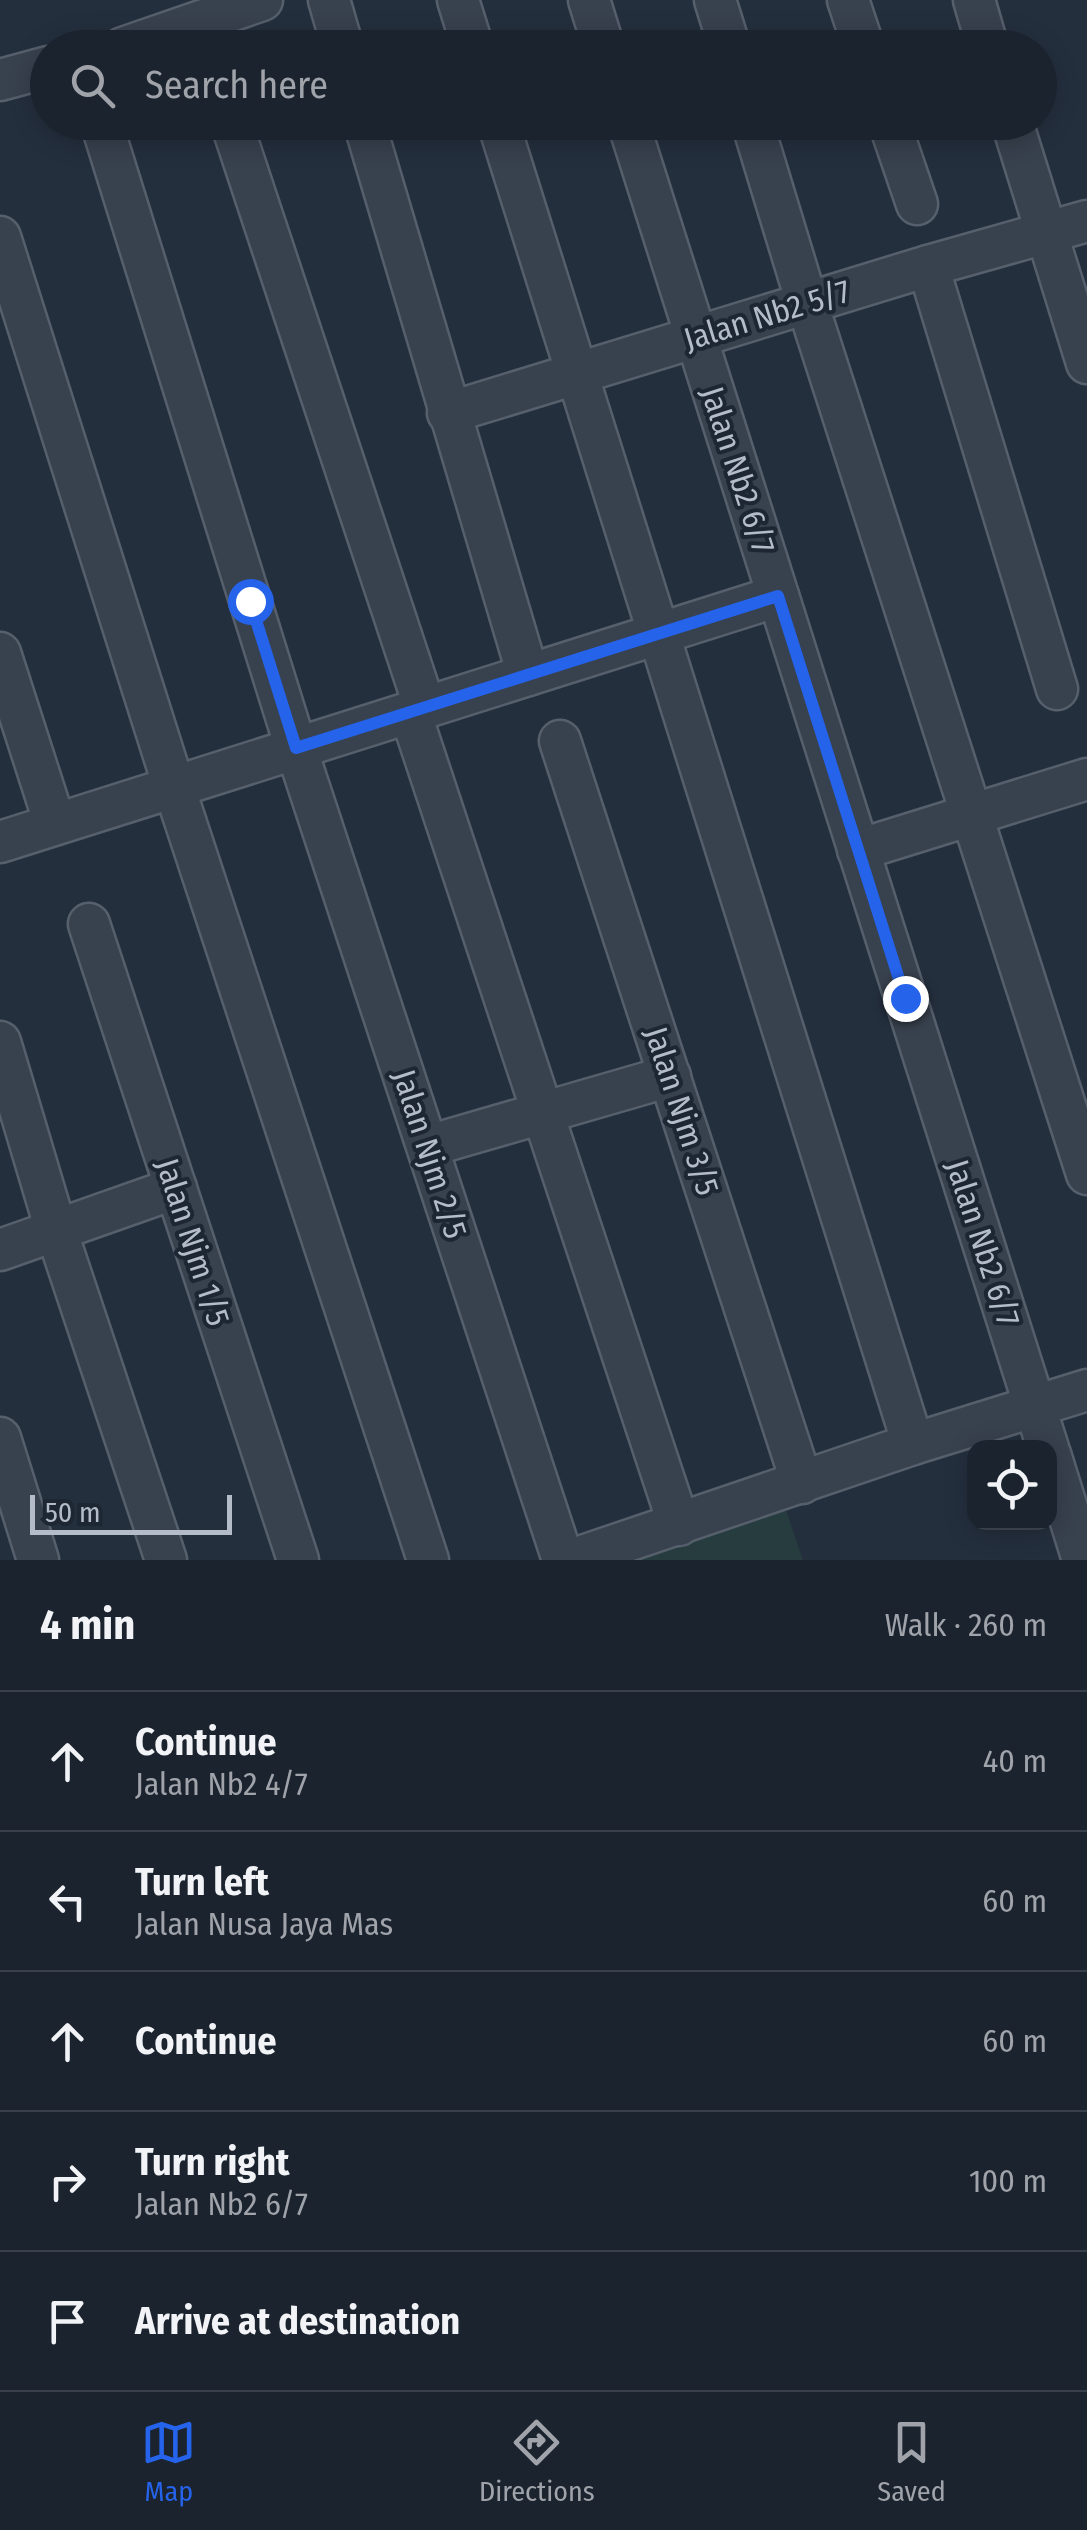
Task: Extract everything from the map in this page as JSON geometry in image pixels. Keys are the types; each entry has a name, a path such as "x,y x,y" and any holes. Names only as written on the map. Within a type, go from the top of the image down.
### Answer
{"street":[{"path":"211,30 262,0"},
{"path":"329,0 337,30"},
{"path":"458,0 467,30"},
{"path":"589,0 598,30"},
{"path":"715,0 724,30"},
{"path":"848,0 858,30"},
{"path":"974,0 983,30"},
{"path":"0,80 30,72"},
{"name":"Jalan Njm 2/5","path":"107,140 296,748 562,1560"},
{"path":"237,140 543,1112 679,1524"},
{"path":"369,140 528,675"},
{"path":"504,140 913,1444"},
{"name":"Jalan Nb2 6/7","path":"634,140 1045,1440"},
{"path":"757,140 1087,1174"},
{"path":"895,140 916,204"},
{"path":"1018,140 1087,362"},
{"name":"Jalan Nb2 5/7","path":"448,413 1087,221"},
{"path":"0,237 174,787 428,1560"},
{"path":"928,266 1057,689"},
{"path":"0,842 778,596"},
{"path":"0,654 55,824"},
{"name":"Jalan Njm 3/5","path":"560,741 802,1482"},
{"path":"858,850 1087,780"},
{"name":"Jalan Njm 1/5","path":"90,924 298,1560"},
{"path":"0,1042 56,1230 166,1560"},
{"path":"428,1146 670,1076"},
{"path":"0,1250 176,1188"},
{"path":"571,1560 913,1444 1087,1390"},
{"path":"0,1438 38,1560"},
{"name":"Jalan Nb2 6/7","path":"1057,1479 1083,1560"}],"green space":[{"path":"778,1486 803,1560 564,1560"}],"route":[{"path":"250,601 296,748 778,596 905,998"}]}
